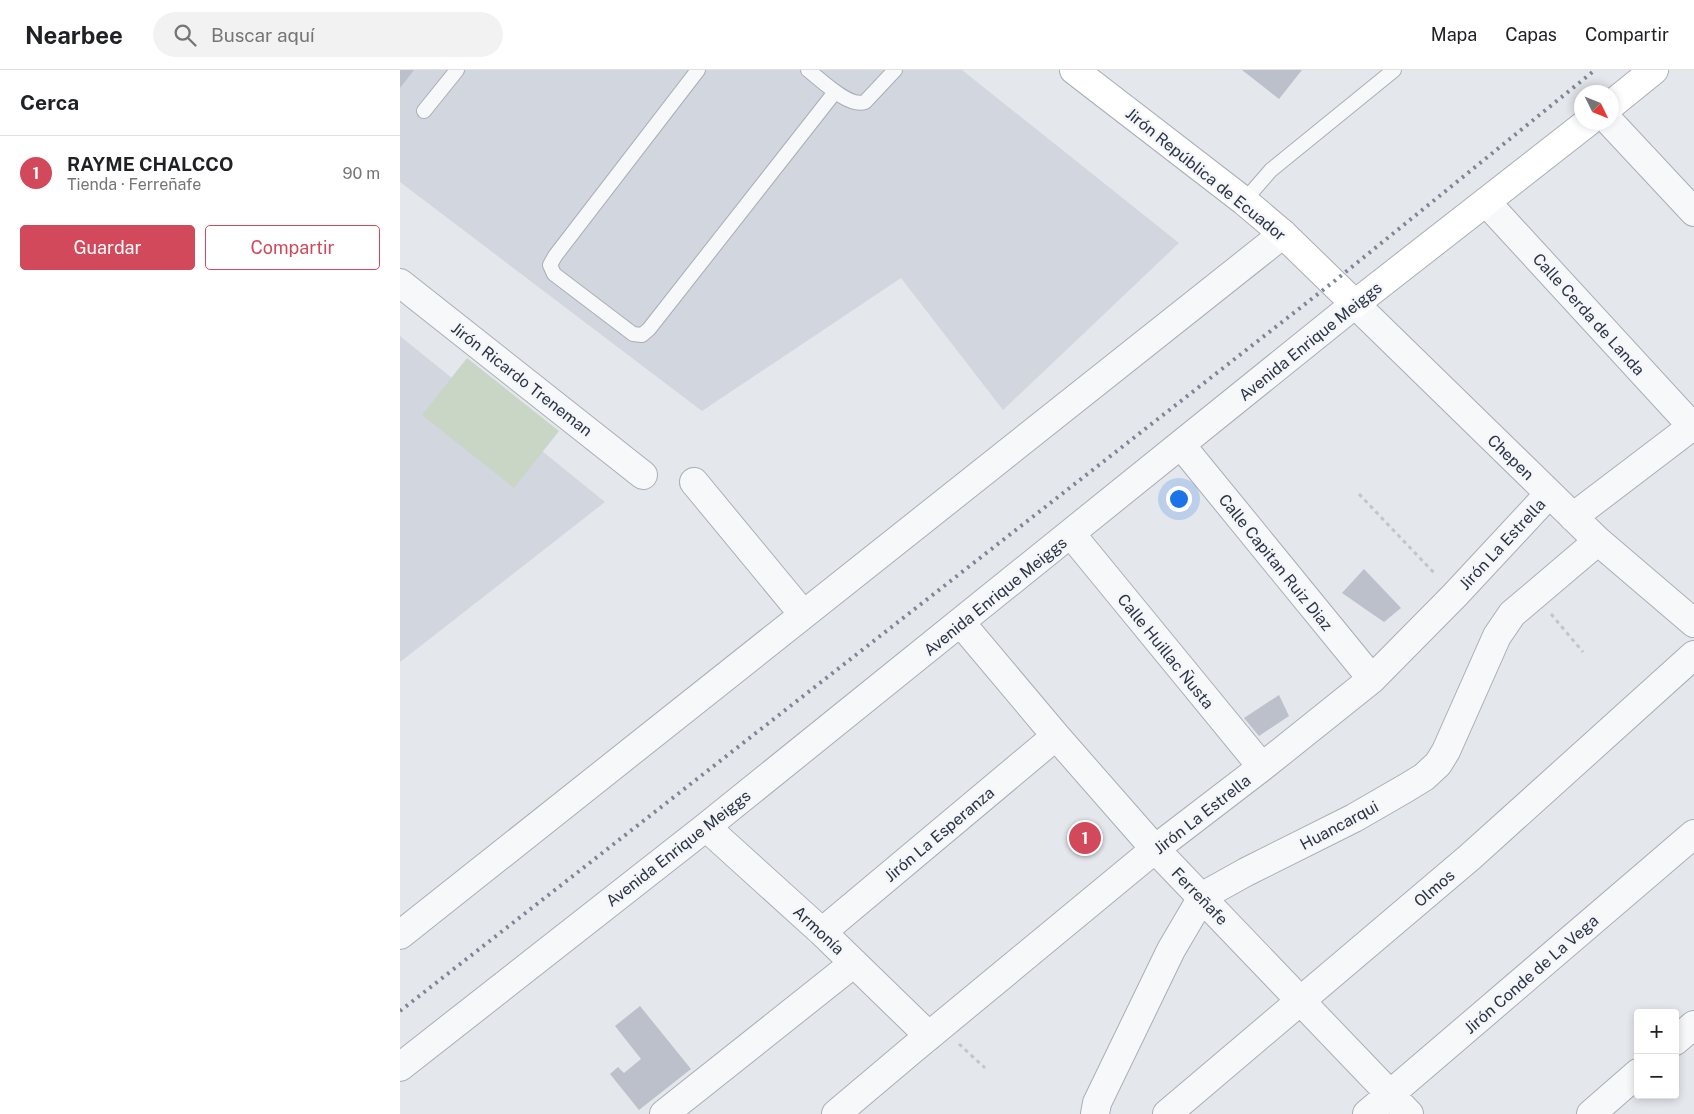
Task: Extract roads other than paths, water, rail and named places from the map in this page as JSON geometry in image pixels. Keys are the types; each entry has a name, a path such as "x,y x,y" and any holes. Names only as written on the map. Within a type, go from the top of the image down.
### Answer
{"street":[{"name":"Jirón República de Ecuador","path":"1074,70 1244,201 1283,234 1355,304"},
{"path":"1619,98 1654,70"},
{"name":"Avenida Enrique Meiggs","path":"400,1067 706,827 1355,304 1487,203 1578,130"},
{"path":"1617,130 1694,212"},
{"name":"Calle Cerda de Landa","path":"1487,203 1693,425"},
{"path":"400,935 1283,234"},
{"name":"Jirón Ricardo Treneman","path":"400,283 643,475"},
{"name":"Chepen","path":"1355,304 1598,541 1694,624"},
{"path":"1573,517 1693,425"},
{"name":"Calle Capitan Ruiz Diaz","path":"1181,445 1372,679"},
{"path":"694,482 803,614"},
{"name":"Jirón La Estrella","path":"836,1114 1155,849 1372,679 1455,595 1549,494"},
{"name":"Calle Huillac Ñusta","path":"1071,534 1262,767"},
{"name":"Huancarqui","path":"1201,897 1246,872 1354,818 1424,777 1438,764 1446,751 1497,636 1512,614 1598,541"},
{"name":"Ferreñafe","path":"961,623 1056,736 1155,849 1409,1114"},
{"name":"Olmos","path":"1167,1114 1301,1002 1477,850 1694,655"},
{"name":"Jirón La Esperanza","path":"822,932 1056,736"},
{"name":"Armonía","path":"706,827 854,963 935,1031"},
{"name":"Jirón Conde de La Vega","path":"1367,1114 1694,834"},
{"path":"1095,1114 1097,1103 1171,950 1201,897"},
{"path":"664,1114 854,963"},
{"path":"1679,1038 1694,1025"},
{"path":"1591,1114 1634,1076"}],"lane":[{"path":"424,111 457,70"},
{"path":"698,70 550,265 554,274 633,334 642,335 649,330 836,92"},
{"path":"808,70 854,104 865,102 895,70"},
{"path":"1244,201 1271,170 1394,70"}],"railway":[{"path":"400,1011 1332,283 1595,70"}],"place":[{"name":"RAYME CHALCCO","path":"1085,838"}]}
